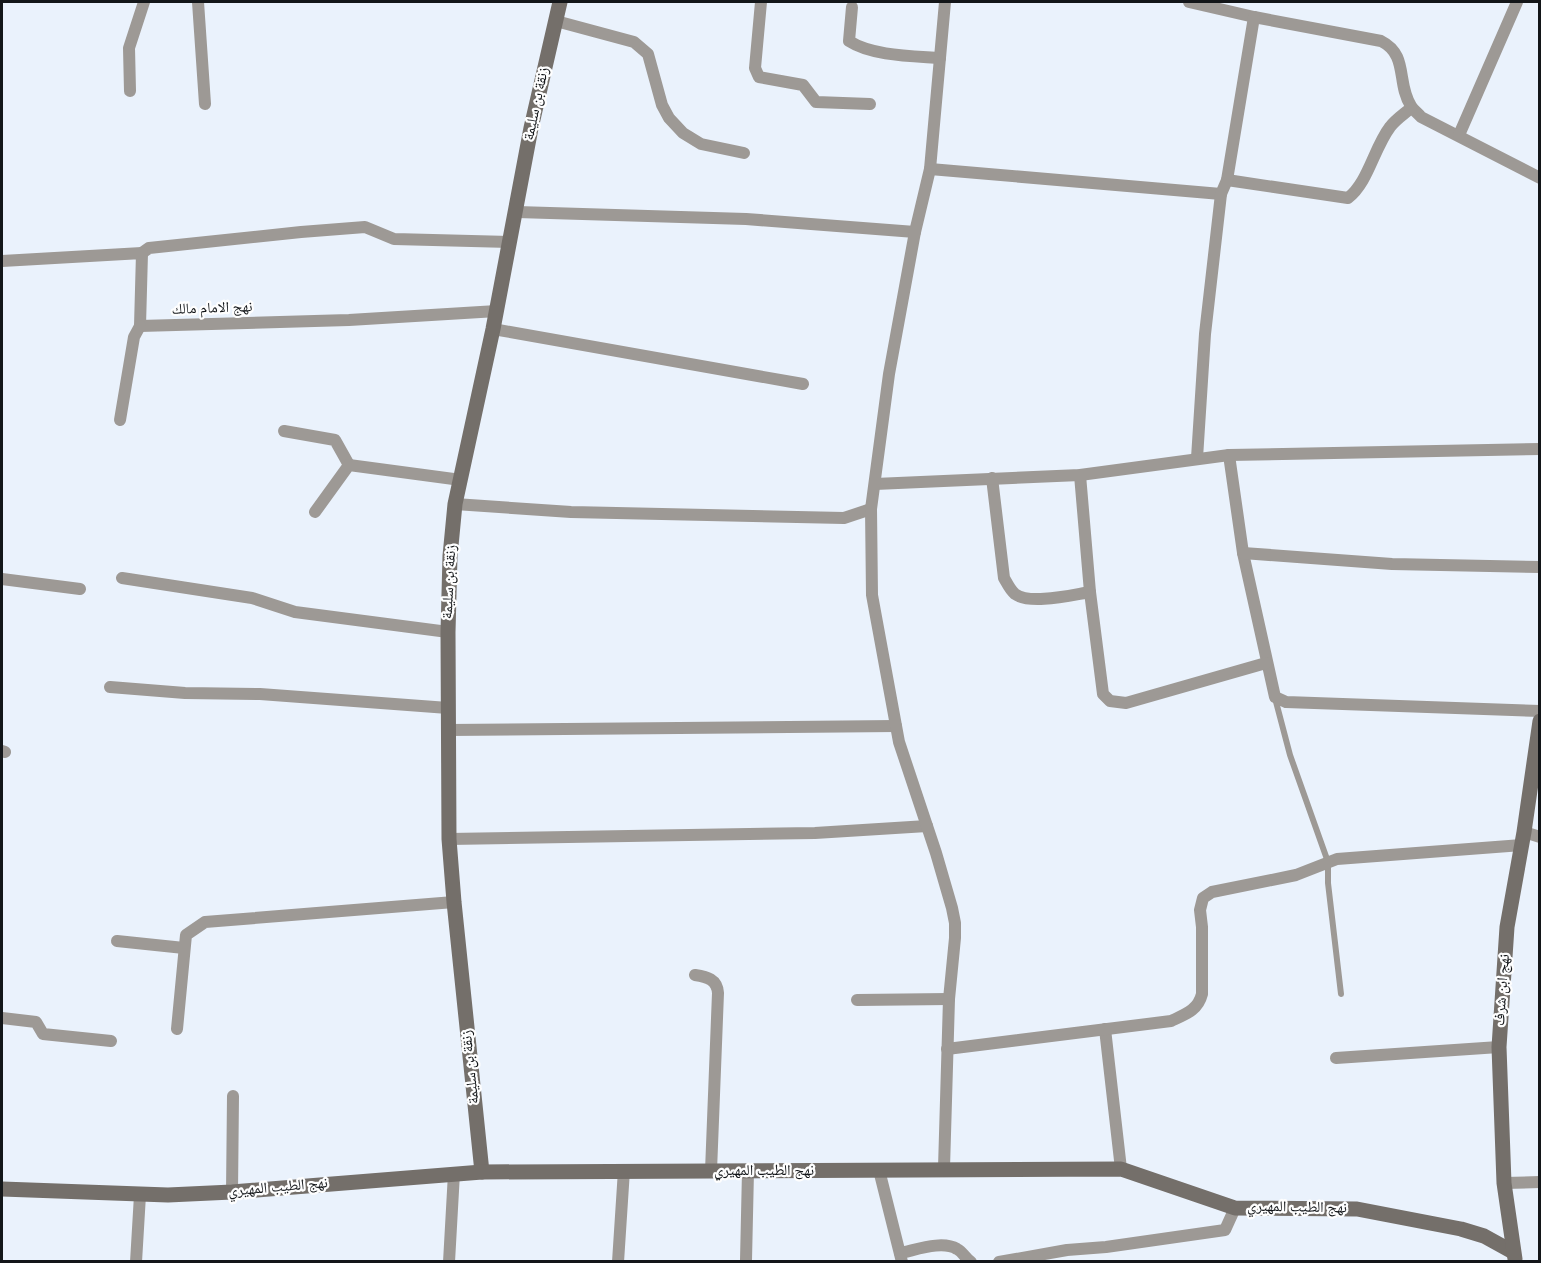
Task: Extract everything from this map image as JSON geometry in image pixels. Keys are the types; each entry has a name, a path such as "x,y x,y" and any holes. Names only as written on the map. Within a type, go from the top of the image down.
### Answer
{"street":[{"path":"130,91 129,48 144,2"},
{"path":"198,2 205,104"},
{"name":"زنقة بن سليمة","path":"482,1172 449,839 450,556 455,504 494,329 531,128 560,2"},
{"path":"760,2 755,68 759,77 803,85 816,102 870,104"},
{"path":"944,1168 949,999 955,923 947,888 899,742 873,595 872,509 887,384 915,232 930,169 945,2"},
{"path":"1188,2 1381,41 1391,46 1400,63 1404,90 1411,108 1421,117 1539,178"},
{"path":"1459,135 1517,2"},
{"path":"852,7 849,41 855,45 887,53 940,58"},
{"path":"1197,458 1205,334 1221,194 1227,180 1254,17"},
{"path":"556,21 634,42 648,54 662,105 669,118 683,133 701,144 744,153"},
{"path":"1227,180 1348,198 1357,191 1390,127 1411,108"},
{"path":"930,169 1221,194"},
{"path":"517,212 746,219 915,232"},
{"path":"2,261 142,254 149,248 365,227 394,239 510,242"},
{"path":"120,420 134,337 140,326 142,254"},
{"name":"نهج الامام مالك","path":"140,326 349,320 497,311"},
{"path":"494,329 802,384"},
{"path":"284,430 335,440 349,465"},
{"path":"875,484 1080,475 1229,455 1539,449"},
{"path":"1229,455 1243,553 1275,697 1287,702 1539,711"},
{"path":"349,465 461,480"},
{"path":"315,513 349,465"},
{"path":"1080,475 1090,592 1103,694 1110,701 1126,703 1266,663"},
{"path":"992,478 1004,578 1016,595 1028,600 1090,592"},
{"path":"455,504 571,512 844,518 872,509"},
{"path":"1243,553 1392,564 1539,567"},
{"path":"122,578 252,598 295,612 448,632"},
{"path":"2,579 80,589"},
{"path":"110,687 185,693 261,694 448,708"},
{"name":"نهج ابن شرف","path":"1515,1257 1504,1183 1499,1047 1507,927 1523,838 1539,721"},
{"path":"448,730 896,726"},
{"path":"449,839 815,833 927,826"},
{"path":"947,1049 1171,1021 1190,1013 1200,1003 1202,994 1200,910 1203,898 1212,892 1296,875 1337,859 1539,837"},
{"path":"177,1029 186,934 205,922 454,902"},
{"path":"117,941 184,948"},
{"path":"695,975 712,979 717,985 718,993 711,1171"},
{"path":"857,1000 949,999"},
{"path":"2,1018 36,1022 43,1034 111,1041"},
{"path":"1105,1029 1121,1169"},
{"path":"1336,1058 1499,1047"},
{"path":"232,1192 233,1096"},
{"name":"نهج الطيب المهيري","path":"2,1189 141,1195 232,1192 482,1172 624,1170 748,1172 944,1168 1121,1169 1235,1208 1358,1209 1461,1229 1484,1236 1515,1257"},
{"path":"618,1262 624,1170"},
{"path":"879,1170 901,1257 947,1245 959,1250 971,1262"},
{"path":"746,1260 748,1172"},
{"path":"449,1262 454,1173"},
{"path":"1504,1183 1539,1182"},
{"path":"136,1262 141,1195"},
{"path":"999,1262 1067,1250 1106,1247 1225,1230 1235,1208"}],"lane":[{"path":"1275,697 1278,716 1290,755 1328,862 1328,884 1341,994"}]}
